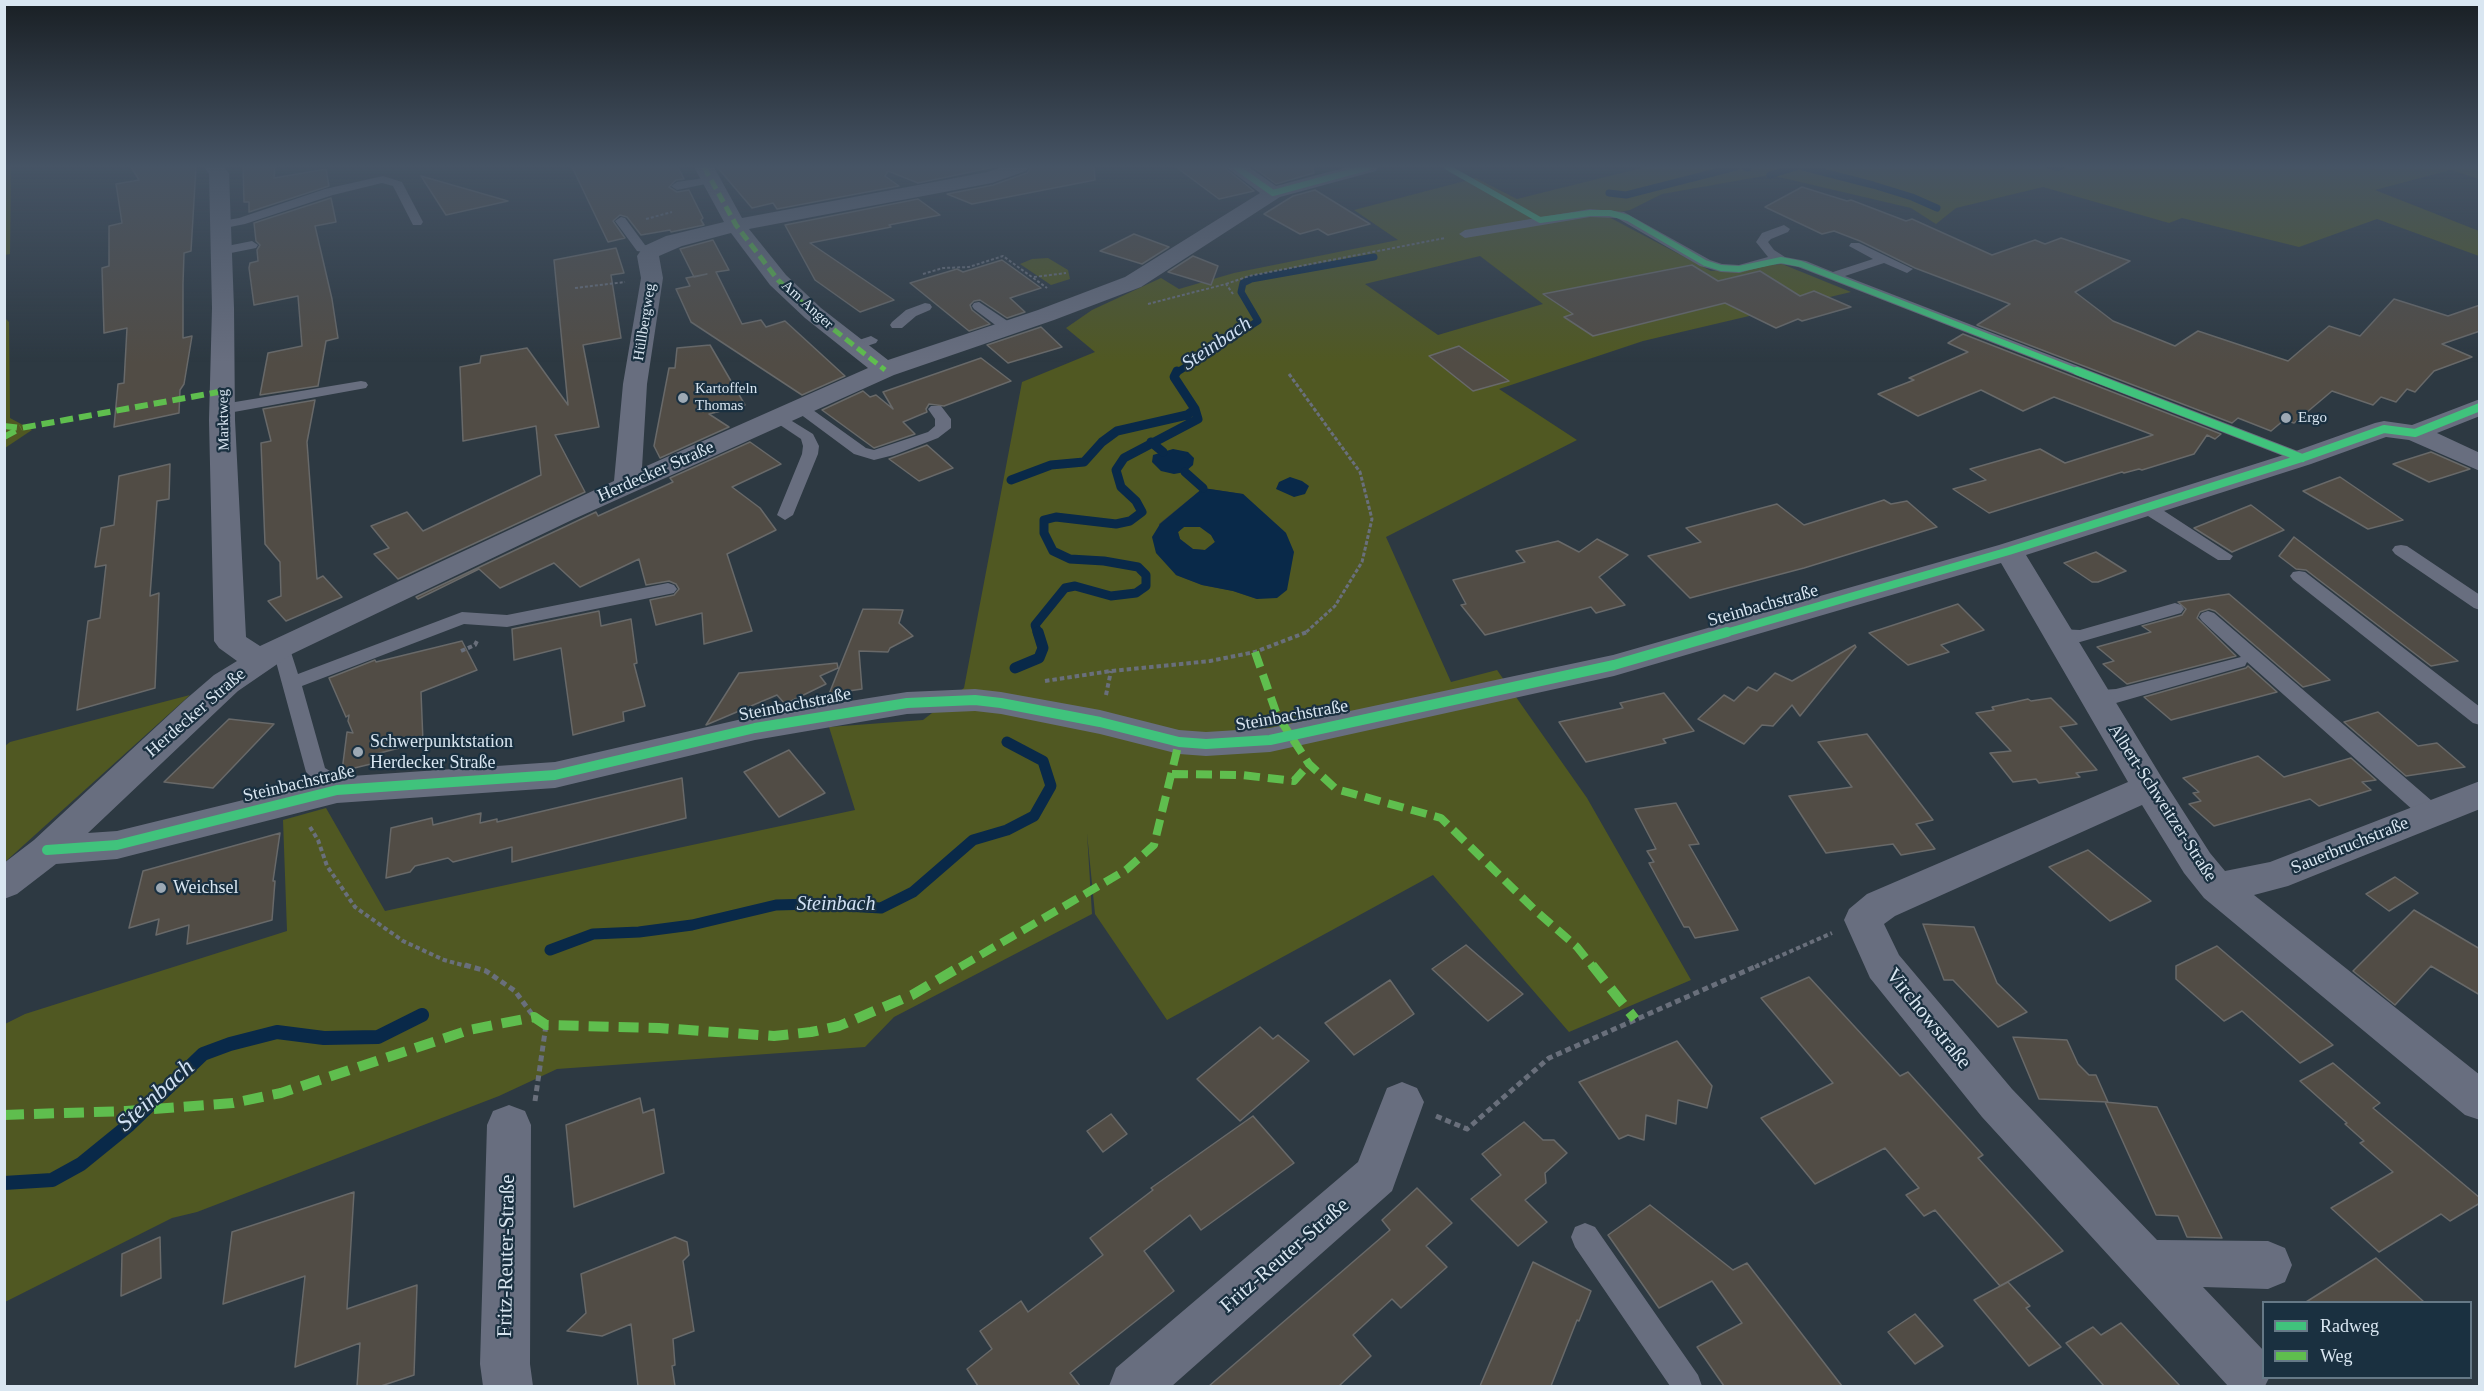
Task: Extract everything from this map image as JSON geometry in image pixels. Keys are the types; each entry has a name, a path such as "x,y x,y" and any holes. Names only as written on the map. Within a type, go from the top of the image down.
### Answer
{"street":[{"name":"Marktweg","path":"220,232 230,640 270,653"},
{"path":"652,251 674,241 709,232"},
{"name":"Am Anger","path":"741,232 778,280 813,313 863,343 885,370"},
{"name":"Herdecker Straße","path":"4,884 47,850 197,708 226,683 270,653 791,409 885,370 1133,282 1213,232"},
{"name":"Hüllbergweg","path":"627,485 635,384 652,278 648,256 652,251"},
{"name":"Steinbachstraße","path":"47,850 117,845 337,790 392,784 555,776 755,728 869,708 942,701 975,700 1018,706 1100,722 1179,742 1206,744 1270,740 1614,665 2008,550 2302,458 2384,429 2415,433 2480,407"},
{"path":"2415,433 2480,463"},
{"name":"Albert-Schweitzer-Straße","path":"2008,550 2149,787 2197,863 2217,887 2480,1101"},
{"path":"1863,920 1881,905 2149,787"},
{"name":"Sauerbruchstraße","path":"2217,887 2275,876 2480,794"},
{"name":"Virchowstraße","path":"1863,920 1884,966 1996,1103 2247,1370"},
{"name":"Fritz-Reuter-Straße","path":"1134,1386 1377,1176 1402,1102"},
{"name":"Fritz-Reuter-Straße","path":"508,1386 505,1364 509,1125"},
{"path":"2147,1263 2268,1265"}],"lane":[{"path":"629,232 640,248 652,251"},
{"path":"1465,234 1476,232"},
{"path":"1652,232 1705,263 1721,268 1739,268 1782,260"},
{"path":"1777,232 1766,236 1762,242 1770,254 1782,260 1801,264 1833,276 2302,458"},
{"path":"1855,246 1907,269"},
{"path":"221,251 252,247"},
{"path":"1833,276 1884,259"},
{"path":"979,306 1007,327"},
{"path":"897,325 911,313 925,307"},
{"path":"223,409 361,385"},
{"path":"791,409 860,451 874,455 933,435 943,428 943,419 936,409"},
{"path":"785,515 810,454 811,446 791,409"},
{"path":"2146,507 2224,556"},
{"path":"2402,550 2480,604"},
{"path":"2299,576 2480,717"},
{"path":"292,683 449,619 507,621 668,589"},
{"path":"2058,635 2080,636 2175,609"},
{"path":"2208,617 2431,813"},
{"path":"270,653 292,683 316,772 326,778 337,790"},
{"path":"2095,696 2116,696 2238,662"},
{"path":"1585,1237 1687,1386"}],"path":[{"path":"1226,284 1249,276 1465,234"},
{"path":"922,274 943,268 969,267 1003,256 1073,305"},
{"path":"1033,277 1066,273"},
{"path":"575,288 652,278"},
{"path":"1018,706 1028,684 1111,671 1210,661 1255,652 1306,633 1335,606 1362,562 1372,519 1360,472 1289,374"},
{"path":"461,651 475,645"},
{"path":"297,799 318,840 327,866 355,907 403,941 444,960 486,971 515,991 534,1017"},
{"path":"1402,1102 1467,1129 1549,1058 1863,920"},
{"path":"509,1125 537,1099 546,1025"}],"green space":[{"path":"5,232 10,232 10,254 5,255"},
{"path":"1386,232 1637,232 1711,271 1782,264 1851,292 1643,341 1499,389 1577,440 1386,537 1451,682 1497,670 1587,798 1691,980 1569,1032 1433,875 1167,1020 1095,914 1087,833 1092,914 894,1017 865,1047 557,1069 499,1096 197,1212 172,1218 5,1302 5,1024 25,1014 287,931 283,820 326,808 385,911 855,810 829,727 923,720 964,688 1022,382 1095,352 1066,328 1092,310 1161,278 1179,289 1234,273 1398,240","holes":["1480,256 1543,304 1438,335 1365,284","1203,488 1243,494 1286,533 1257,599 1233,591 1202,585 1176,575 1159,524"]},
{"path":"2238,232 2341,232 2299,247"},
{"path":"2413,232 2479,232 2479,256"},
{"path":"1048,258 1068,270 1070,279 1051,285 1020,264 1032,259"},
{"path":"4,317 9,322 10,418 32,430 5,448"},
{"path":"1184,527 1200,527 1211,535 1215,542 1205,550 1193,549 1180,539 1178,532"},
{"path":"190,695 5,862 5,746 10,742"}],"water":[{"path":"1173,449 1188,452 1194,458 1193,465 1185,472 1174,474 1161,471 1152,462 1153,455"},
{"path":"1290,477 1309,486 1305,494 1294,497 1276,489 1279,482"},
{"path":"1203,488 1243,494 1286,533 1294,552 1287,590 1277,598 1257,599 1233,591 1202,585 1176,575 1156,553 1152,537 1160,524","holes":["1184,527 1200,527 1211,535 1215,542 1205,550 1193,549 1180,539 1178,532"]}],"building":[{"path":"109,232 192,232 191,251 184,253 183,338 192,336 184,384 180,390 179,413 114,427 118,384 124,383 127,328 104,333 102,268 109,266"},
{"path":"255,232 316,232 332,299 338,338 326,341 318,386 260,395 268,353 302,346 298,296 254,305 249,268 250,263 258,261 257,250 260,245 256,241"},
{"path":"603,232 621,232 625,238 608,242"},
{"path":"639,232 659,232 641,235"},
{"path":"789,232 866,232 810,243 894,300 860,312 815,280"},
{"path":"1323,232 1340,232 1328,235"},
{"path":"1836,232 1941,232 1992,255 2035,240 2045,244 2061,238 2130,261 2075,292 2113,321 2175,346 2198,331 2288,361 2329,326 2360,336 2394,299 2448,316 2480,305 2480,331 2442,344 2472,357 2434,371 2415,392 2407,389 2396,402 2381,397 2373,405 2332,391 2294,423 2284,420 2271,431 2238,418 2232,423 1977,325 2010,304 1915,268"},
{"path":"1134,234 1169,247 1142,264 1100,251"},
{"path":"713,240 729,270 716,272 742,324 761,320 766,327 785,321 845,376 802,395 691,322 676,289 690,286 686,278 694,277 680,249"},
{"path":"616,248 624,273 611,275 621,338 583,345 599,427 555,435 585,492 398,579 374,554 389,548 371,526 407,512 423,531 541,475 536,426 463,441 460,367 480,363 481,356 527,348 568,405 554,260"},
{"path":"1193,256 1218,266 1211,285 1168,272"},
{"path":"1002,260 1041,288 1010,298 1025,312 1007,318 980,300 974,301 970,305 972,310 990,324 969,331 910,283 957,269 963,272"},
{"path":"1692,265 1718,281 1760,271 1800,296 1814,291 1851,307 1802,321 1798,319 1776,328 1725,303 1593,336 1564,317 1573,314 1543,294"},
{"path":"1041,327 1062,347 1008,363 987,345"},
{"path":"1963,334 2221,434 2215,439 2207,435 2194,454 2142,470 2122,472 1989,513 1953,489 1986,480 1970,469 2040,449 2065,463 2153,435 2054,397 2023,411 1981,390 1918,416 1878,394 1914,380 1909,378 1968,352 1948,343"},
{"path":"710,345 745,405 709,414 729,427 660,458 654,446 669,368 675,368 677,348"},
{"path":"1459,346 1509,381 1473,391 1429,356"},
{"path":"981,358 1011,381 944,406 929,404 927,412 903,422 915,434 874,448 822,410 863,391 870,397 876,395 893,409 883,392"},
{"path":"315,400 307,442 317,579 323,576 342,597 286,621 268,601 281,596 280,562 265,544 261,443 271,441 263,409"},
{"path":"750,442 781,464 732,487 760,508 776,530 727,554 752,631 704,644 702,613 656,625 650,600 674,595 679,589 676,584 669,581 646,585 639,559 580,587 554,563 500,588 479,569 418,599 416,597 596,512 598,516 673,482 670,478"},
{"path":"927,445 953,468 919,481 889,459"},
{"path":"2431,452 2470,469 2429,482 2393,464"},
{"path":"170,464 169,499 157,501 150,596 159,593 155,688 77,710 88,621 100,618 106,565 95,567 101,528 114,525 119,476"},
{"path":"2340,477 2403,520 2368,529 2303,491"},
{"path":"1884,500 1891,504 1907,501 1937,527 1804,568 1690,598 1648,556 1701,542 1686,528 1777,504 1804,525"},
{"path":"2251,505 2284,530 2232,552 2194,528"},
{"path":"2294,537 2458,661 2431,666 2306,570 2296,569 2279,556"},
{"path":"1597,539 1628,555 1599,577 1625,605 1596,613 1591,607 1485,635 1461,605 1466,604 1453,580 1525,562 1516,551 1558,541 1579,552"},
{"path":"2096,552 2126,571 2098,582 2092,582 2064,563"},
{"path":"2229,594 2330,680 2303,687 2215,611 2209,609 2200,612 2197,618 2236,656 2127,684 2103,664 2114,661 2097,647 2151,632 2142,626 2182,615 2186,609 2178,602"},
{"path":"1958,604 1984,630 1941,645 1949,652 1908,665 1869,633"},
{"path":"863,609 903,610 899,623 913,636 890,648 888,652 859,651 862,689 829,694"},
{"path":"599,611 601,626 631,619 637,663 634,664 645,706 623,712 624,721 573,735 561,648 514,660 512,629"},
{"path":"462,641 477,670 421,692 423,742 372,755 371,764 342,771 347,732 353,733 348,721 349,715 346,717 329,678 375,660 376,662"},
{"path":"1855,645 1856,647 1800,716 1792,705 1773,726 1762,725 1744,744 1698,719 1724,695 1734,701 1748,687 1757,691 1775,673 1792,681"},
{"path":"837,663 838,668 820,676 826,684 785,704 777,695 706,725 739,673"},
{"path":"2248,666 2277,692 2171,720 2144,697 2246,668"},
{"path":"1664,693 1694,731 1663,739 1666,743 1586,762 1559,722 1623,708 1620,703"},
{"path":"2051,698 2077,724 2060,727 2097,770 2076,773 2080,777 2039,783 2036,779 2013,782 1990,753 2011,751 1976,713 2028,699 2031,701"},
{"path":"2378,712 2418,746 2437,743 2465,767 2406,776 2344,722"},
{"path":"229,719 274,724 213,788 164,782"},
{"path":"1867,734 1933,820 1916,824 1935,849 1901,855 1893,844 1826,853 1789,796 1852,787 1818,742"},
{"path":"789,750 825,793 779,817 744,772"},
{"path":"2258,756 2284,777 2351,758 2376,780 2362,782 2371,790 2319,806 2310,799 2214,826 2189,804 2201,801 2193,793 2199,792 2183,778"},
{"path":"682,778 686,818 512,862 512,847 453,862 448,858 415,866 410,872 386,878 391,828 432,818 433,825 481,813 480,823 497,819 497,822"},
{"path":"1676,803 1699,844 1689,845 1738,930 1695,938 1689,927 1684,927 1649,863 1654,862 1647,851 1656,849 1635,809"},
{"path":"280,833 273,881 275,881 272,920 187,944 189,925 156,935 159,919 129,928 143,871"},
{"path":"2088,850 2151,901 2110,921 2049,867"},
{"path":"2395,877 2418,893 2389,911 2366,894"},
{"path":"2414,910 2480,949 2480,995 2431,966 2395,1005 2353,971"},
{"path":"1923,924 1974,927 1997,983 2027,1012 1998,1027 1953,980 1944,980"},
{"path":"1466,945 1523,994 1488,1021 1432,969"},
{"path":"2217,946 2333,1045 2300,1063 2242,1011 2224,1021 2176,979 2176,966"},
{"path":"1809,977 1900,1076 1908,1072 1983,1155 1978,1158 2063,1251 2000,1286 1935,1210 1924,1216 1906,1195 1919,1188 1885,1148 1815,1184 1761,1118 1833,1083 1761,998"},
{"path":"1390,980 1414,1014 1354,1055 1325,1023"},
{"path":"1260,1027 1273,1039 1278,1035 1309,1061 1240,1121 1197,1079"},
{"path":"2013,1037 2067,1040 2078,1064 2089,1075 2096,1075 2108,1102 2039,1099"},
{"path":"1677,1041 1712,1086 1707,1108 1678,1100 1676,1124 1646,1115 1644,1140 1628,1135 1619,1139 1579,1082"},
{"path":"2333,1063 2380,1103 2373,1108 2480,1198 2480,1203 2450,1221 2441,1214 2379,1252 2331,1208 2393,1172 2360,1143 2364,1141 2345,1124 2347,1123 2300,1081"},
{"path":"640,1098 643,1113 654,1109 664,1173 574,1207 566,1125"},
{"path":"2105,1102 2157,1107 2222,1238 2187,1237 2178,1216 2156,1215"},
{"path":"1111,1114 1127,1134 1103,1152 1087,1131"},
{"path":"1253,1116 1294,1163 1201,1230 1190,1215 1144,1251 1174,1291 1070,1373 1080,1386 978,1386 967,1369 992,1349 980,1331 1021,1301 1028,1312 1103,1255 1090,1238 1153,1190 1151,1188"},
{"path":"1524,1122 1543,1140 1554,1140 1567,1153 1545,1173 1546,1183 1525,1200 1547,1222 1518,1246 1471,1199 1501,1175 1482,1154"},
{"path":"1417,1188 1452,1223 1426,1246 1447,1267 1401,1308 1392,1299 1353,1335 1371,1356 1339,1386 1209,1386 1390,1230 1382,1220"},
{"path":"354,1192 347,1309 417,1285 414,1375 381,1386 357,1386 360,1343 295,1367 305,1276 223,1304 232,1232"},
{"path":"1650,1205 1733,1270 1747,1263 1842,1386 1724,1386 1697,1347 1742,1323 1712,1281 1659,1308 1608,1235"},
{"path":"160,1237 161,1278 121,1296 122,1254"},
{"path":"675,1237 687,1242 689,1255 683,1261 694,1331 673,1339 675,1365 672,1366 675,1386 638,1386 631,1324 602,1336 567,1331 586,1313 581,1274"},
{"path":"2376,1258 2423,1301 2308,1301"},
{"path":"1533,1262 1591,1291 1579,1321 1577,1320 1551,1386 1480,1386"},
{"path":"2008,1282 2030,1306 2026,1308 2061,1347 2029,1366 1974,1300"},
{"path":"1915,1314 1943,1346 1915,1364 1888,1332"},
{"path":"2121,1323 2180,1386 2104,1386 2066,1343 2093,1327 2101,1335"}],"waterway":[{"name":"Steinbach","path":"1176,373 1258,321 1241,292 1243,283 1251,279 1374,257"},
{"name":"Steinbach","path":"1176,373 1174,377 1195,409"},
{"path":"1011,480 1051,465 1084,462 1102,442 1117,431 1187,415 1195,409"},
{"name":"Steinbach","path":"1152,443 1198,419 1195,409"},
{"name":"Steinbach","path":"1038,634 1035,625 1065,588 1075,586 1111,596 1136,593 1146,586 1146,575 1138,567 1104,561 1070,559 1053,551 1044,533 1044,520 1056,517 1116,524 1130,521 1142,512 1136,501 1121,487 1116,470 1124,458 1152,443"},
{"path":"1152,443 1163,452"},
{"path":"1185,472 1203,488"},
{"name":"Steinbach","path":"1015,668 1039,658 1043,648 1038,632"},
{"name":"Steinbach","path":"550,950 593,934 639,932 692,925 776,905 813,904 881,908 913,892 973,840 1007,830 1034,816 1051,786 1043,761 1007,742"},
{"name":"Steinbach","path":"4,1183 52,1180 81,1164 129,1125 203,1054 230,1044 277,1032 324,1038 378,1037 422,1015"}],"marked path":[{"path":"741,232 778,280 813,313 885,370"},
{"path":"4,426 21,428 224,391"},
{"path":"4,437 21,428"},
{"path":"1255,652 1277,715 1309,764 1336,789 1441,818 1535,910 1577,947 1635,1019"},
{"path":"4,1115 126,1111 233,1103 281,1093 469,1030 534,1017 546,1025 659,1028 774,1036 839,1026 912,995 1126,870 1154,845 1179,742"},
{"path":"1172,774 1241,775 1294,781 1309,764"}],"cycle path":[{"path":"1652,232 1705,263 1721,268 1739,269 1781,260 1801,264 2302,458"},
{"path":"47,850 117,845 337,790 555,775 755,728 907,703 975,700 1001,703 1100,722 1179,742 1206,744 1270,740 1614,665 2009,551 2302,458 2384,429 2415,433 2480,407"}],"place":[{"name":"Kartoffeln Thomas","path":"683,398"},
{"name":"Ergo","path":"2286,418"},
{"name":"Schwerpunktstation Herdecker Straße","path":"358,752"},
{"name":"Weichsel","path":"161,888"}]}
